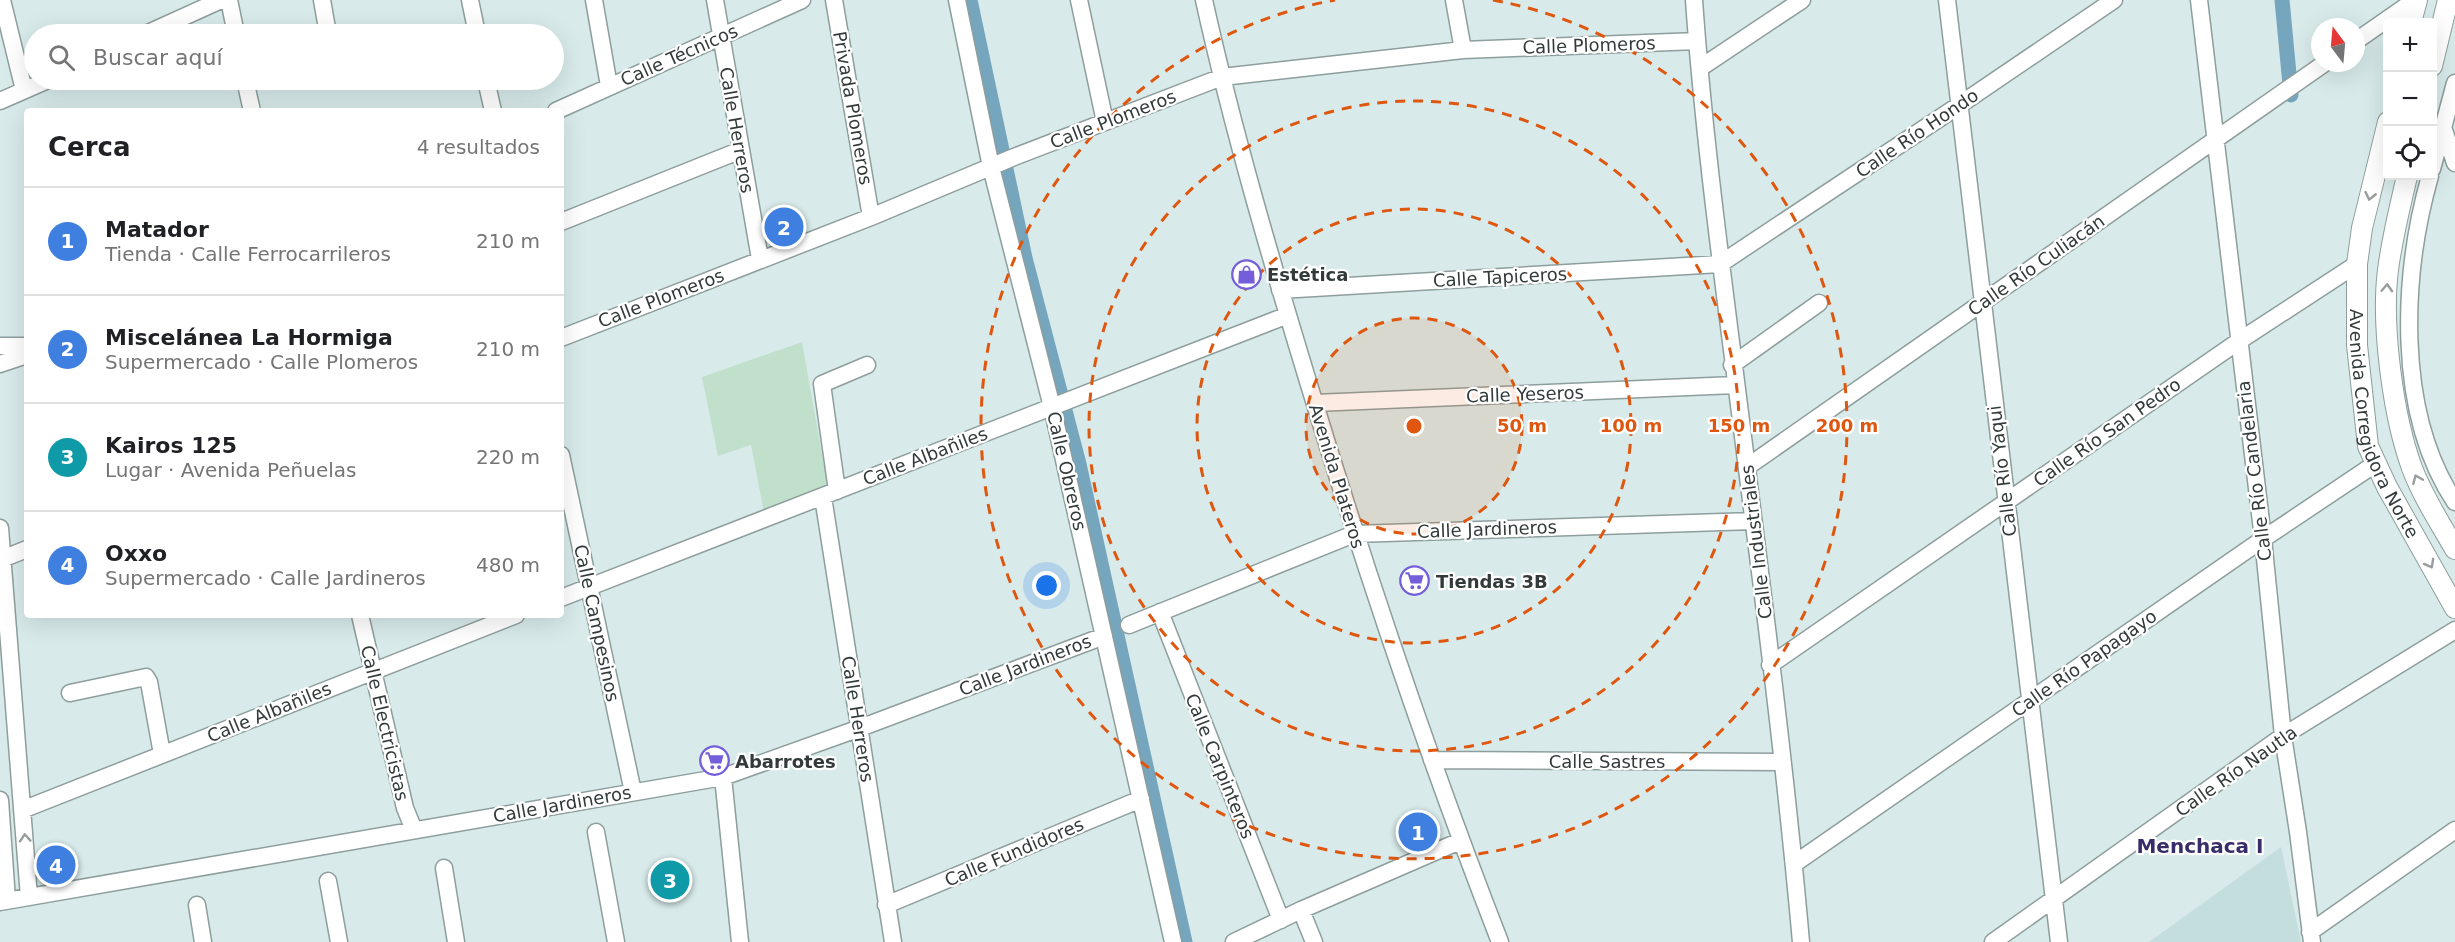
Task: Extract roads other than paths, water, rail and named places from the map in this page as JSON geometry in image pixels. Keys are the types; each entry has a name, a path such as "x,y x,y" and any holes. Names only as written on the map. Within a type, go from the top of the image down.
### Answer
{"main road":[{"path":"2412,18 2416,0"},
{"path":"2437,48 2448,0"},
{"name":"Avenida Corregidora Norte","path":"2387,126 2362,228 2357,264 2359,368 2368,446 2375,464 2455,608"},
{"name":"Avenida Corregidora Norte","path":"2406,180 2391,250 2386,292 2396,406 2412,467 2424,495 2455,549"}],"street":[{"path":"0,101 24,90 2,0"},
{"path":"168,24 221,0"},
{"path":"229,0 234,24"},
{"path":"322,0 326,24"},
{"path":"470,0 475,24"},
{"path":"594,0 609,86"},
{"name":"Calle Herreros","path":"715,0 760,259"},
{"name":"Calle Técnicos","path":"562,108 802,0"},
{"name":"Privada Plomeros","path":"834,0 871,217"},
{"name":"Calle Obreros","path":"957,0 1061,404 1104,636 1173,942"},
{"path":"1079,0 1105,122"},
{"name":"Avenida Plateros","path":"1204,0 1222,77 1280,290 1354,534 1460,841 1500,942"},
{"path":"1455,0 1463,50"},
{"name":"Calle Industriales","path":"1694,0 1719,264 1754,521 1801,942"},
{"path":"1700,68 1802,0"},
{"name":"Calle Río Yaqui","path":"1947,0 2059,942"},
{"name":"Calle Río Hondo","path":"1719,264 2114,0"},
{"name":"Calle Río Candelaria","path":"2199,0 2263,539 2283,736 2311,937"},
{"path":"2365,35 2416,0"},
{"name":"Calle Plomeros","path":"564,337 1222,77 1463,50 1697,40"},
{"name":"Calle Río Culiacán","path":"1747,467 2312,72"},
{"path":"2437,155 2455,83"},
{"path":"247,90 251,108"},
{"path":"488,90 491,108"},
{"path":"2444,130 2455,163"},
{"path":"564,221 741,150"},
{"path":"2429,180 2412,266 2409,333 2421,429 2446,489 2455,502"},
{"path":"2391,250 2412,266"},
{"name":"Calle Tapiceros","path":"1280,290 1719,264"},
{"name":"Calle Río San Pedro","path":"1770,665 2238,341 2357,264"},
{"path":"1732,365 1818,303"},
{"name":"Calle Albañiles","path":"564,597 1288,315"},
{"path":"2389,345 2409,333"},
{"path":"0,346 24,346"},
{"path":"0,364 24,356"},
{"name":"Calle Herreros","path":"867,365 822,384 830,494 860,728 893,942"},
{"name":"Calle Yeseros","path":"1315,403 1735,385"},
{"name":"Calle Río Papagayo","path":"1794,864 2375,464"},
{"name":"Calle Campesinos","path":"564,469 633,792"},
{"name":"Calle Jardineros","path":"1129,625 1354,534 1754,521"},
{"path":"0,528 29,897"},
{"path":"2,559 24,550"},
{"name":"Calle Carpinteros","path":"1160,612 1281,920"},
{"name":"Calle Electricistas","path":"361,618 405,808 414,830"},
{"name":"Calle Albañiles","path":"22,810 371,670 508,618"},
{"name":"Calle Río Nautla","path":"1992,942 2283,736 2455,630"},
{"name":"Calle Jardineros","path":"4,901 723,777 1104,636"},
{"path":"70,693 146,677 149,682 162,754"},
{"name":"Calle Sastres","path":"1432,760 1782,762"},
{"path":"723,777 740,942"},
{"name":"Calle Fundidores","path":"886,905 1141,799"},
{"path":"0,800 4,901"},
{"path":"2311,937 2455,830"},
{"path":"596,832 616,942"},
{"path":"1234,942 1301,910 1460,841"},
{"path":"444,868 456,942"},
{"path":"328,881 339,942"},
{"path":"197,904 203,942"},
{"path":"1301,910 1314,942"}],"waterway":[{"path":"970,0 1025,258 1079,464 1185,942"},
{"path":"2282,0 2291,95"}],"place":[{"name":"Miscelánea La Hormiga","path":"784,227"},
{"name":"Estética","path":"1246,274"},
{"name":"Tiendas 3B","path":"1415,581"},
{"name":"Abarrotes","path":"714,761"},
{"name":"Matador","path":"1418,832"},
{"name":"Oxxo","path":"56,865"},
{"name":"Kairos 125","path":"670,880"}],"district":[{"name":"Menchaca I","path":"2200,846"}]}
